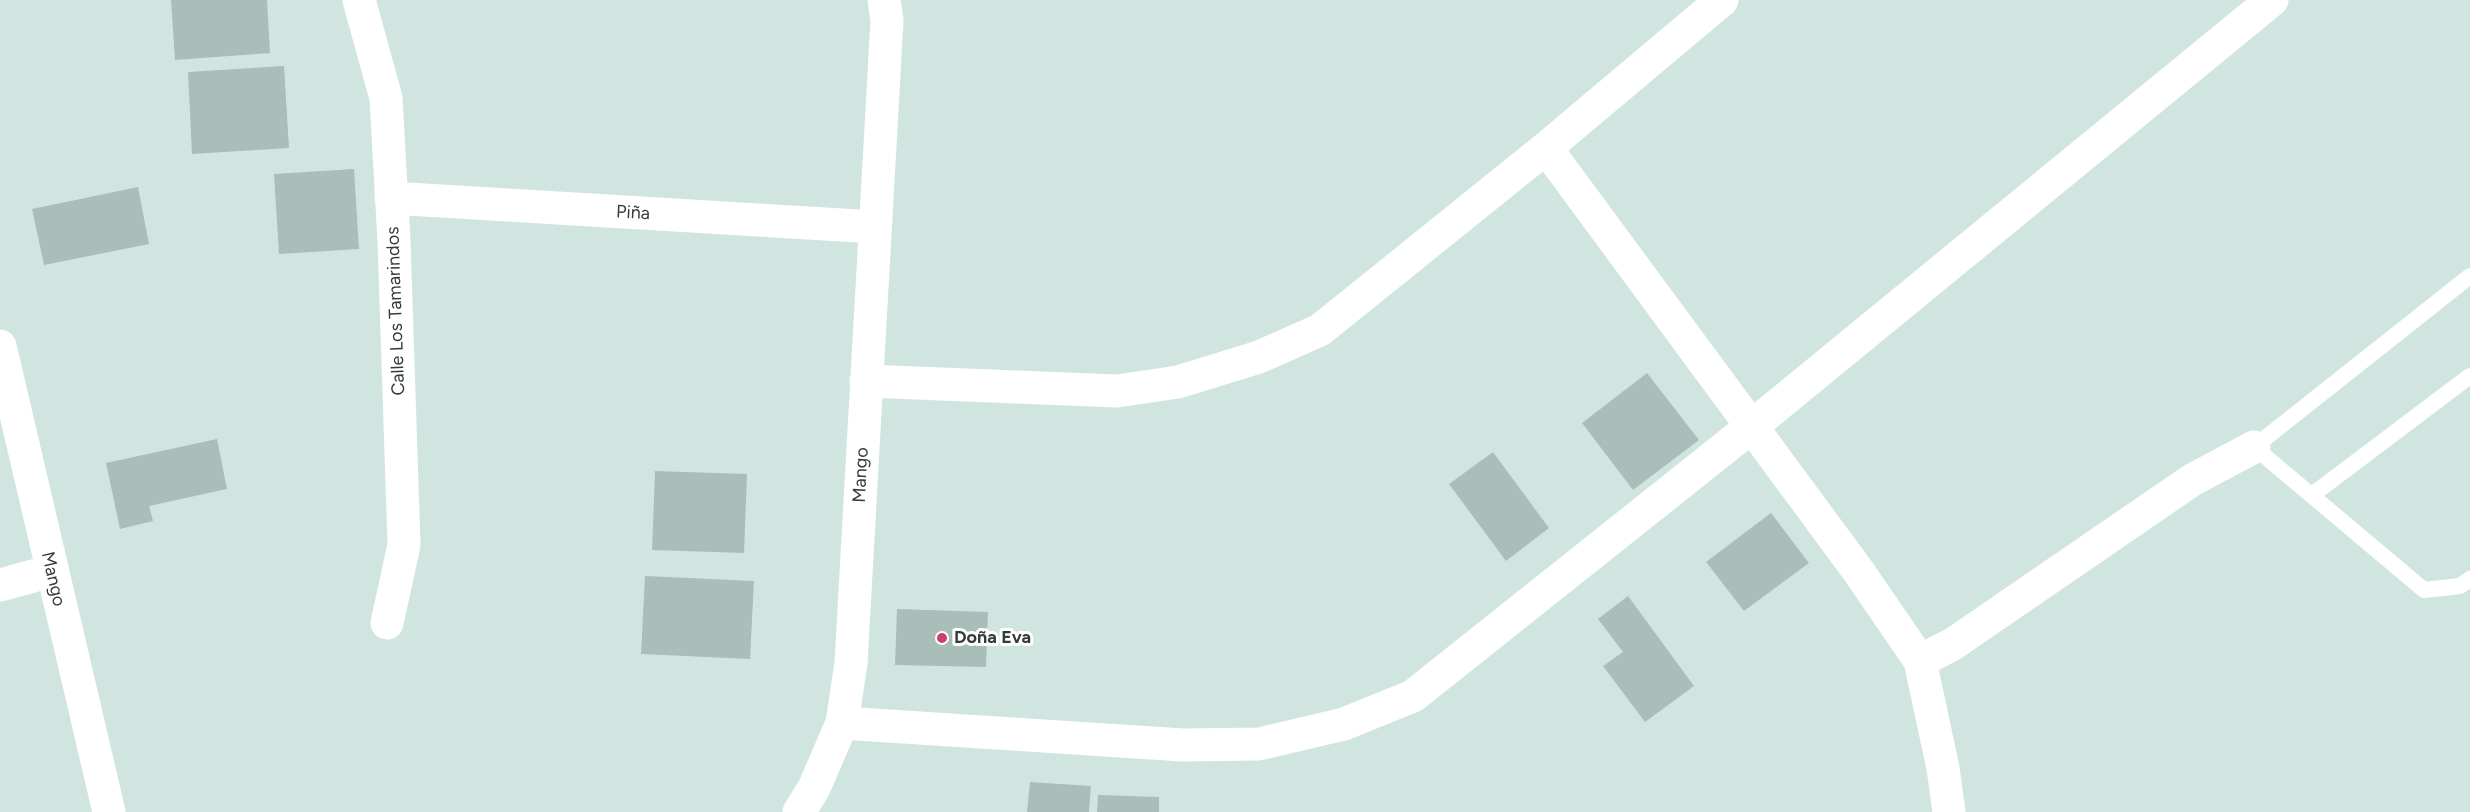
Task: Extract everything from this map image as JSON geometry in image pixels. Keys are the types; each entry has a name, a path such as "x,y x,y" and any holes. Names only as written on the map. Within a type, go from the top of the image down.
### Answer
{"street":[{"name":"Calle Los Tamarindos","path":"359,0 386,98 391,198 404,545 387,623"},
{"path":"866,381 1117,391 1178,382 1259,357 1320,330 1546,148 1722,0"},
{"path":"842,723 1183,745 1259,744 1344,724 1413,696 1751,427 2272,0"},
{"name":"Mango","path":"799,812 814,788 842,723 851,663 875,227 890,7"},
{"path":"1546,148 1859,572 1920,661 1943,768 1949,812"},
{"name":"Piña","path":"391,198 875,227"},
{"name":"Mango","path":"0,346 109,812"},
{"path":"1920,661 1953,644 2192,480 2254,447"},
{"path":"0,585 51,571"}],"lane":[{"path":"2470,276 2254,447 2424,590 2460,586 2470,579"},
{"path":"2312,495 2470,376"}],"building":[{"path":"171,0 267,0 270,53 175,60"},
{"path":"284,66 289,148 192,154 188,72"},
{"path":"354,169 359,249 279,254 274,174"},
{"path":"138,187 149,244 44,265 32,209"},
{"path":"1647,373 1699,440 1633,490 1582,423"},
{"path":"217,439 227,489 149,506 153,521 120,529 106,463"},
{"path":"1493,452 1549,528 1506,561 1449,484"},
{"path":"655,471 747,474 744,553 652,550"},
{"path":"1771,513 1809,563 1744,611 1706,562"},
{"path":"645,576 754,581 750,659 641,654"},
{"path":"1628,596 1694,686 1645,722 1603,666 1623,652 1598,619"},
{"name":"Doña Eva","path":"897,609 988,612 986,667 895,665"},
{"path":"1030,782 1091,786 1089,812 1027,812"},
{"path":"1098,795 1159,797 1159,812 1097,812"}],"place":[{"name":"Doña Eva","path":"942,638"}]}
